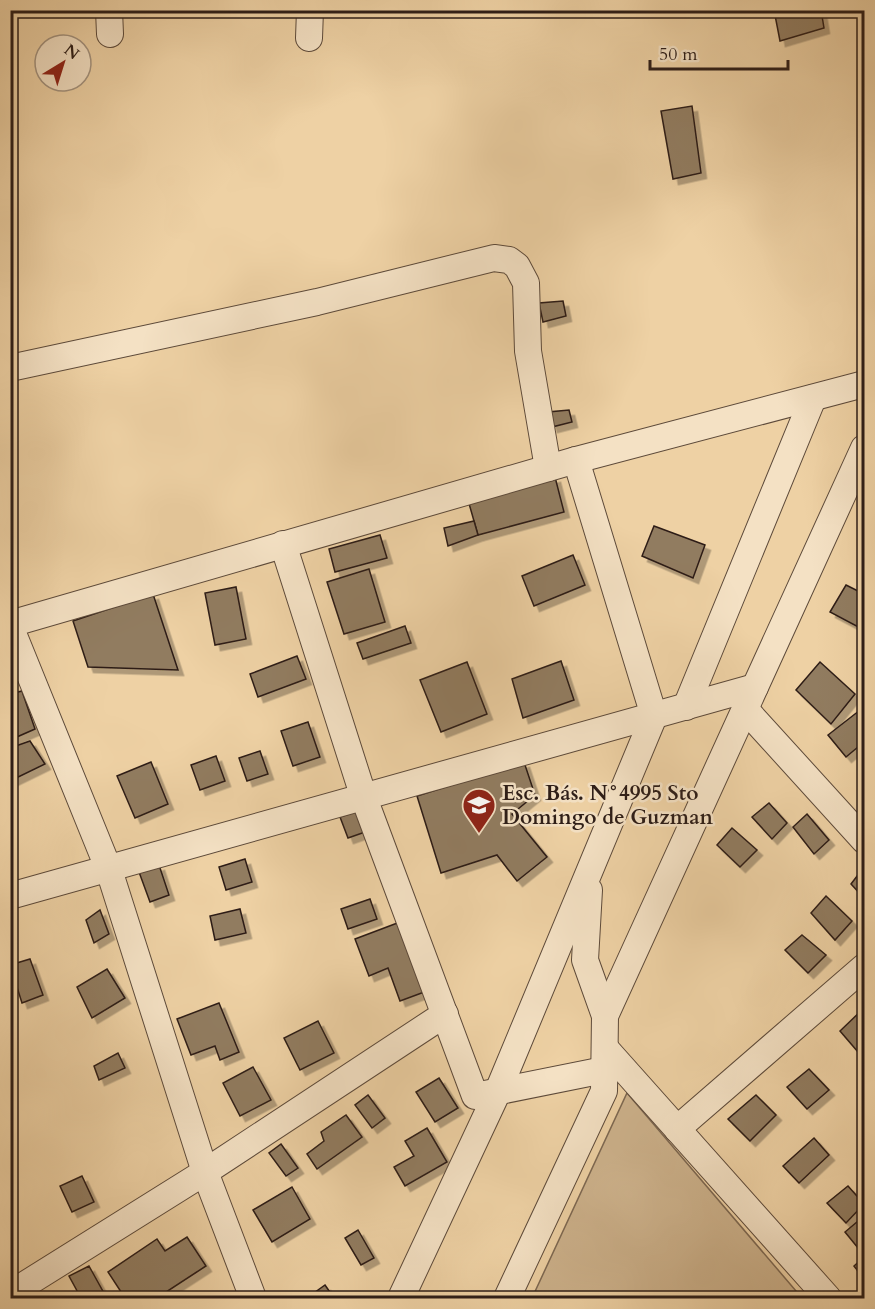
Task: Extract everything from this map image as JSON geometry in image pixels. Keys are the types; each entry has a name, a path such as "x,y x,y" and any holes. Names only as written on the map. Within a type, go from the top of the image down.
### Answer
{"street":[{"path":"309,38 310,10"},
{"path":"10,368 317,302 495,258 509,260 517,266 526,283 528,351 548,468"},
{"path":"253,1299 205,1172 109,870 10,625 576,460 864,384"},
{"path":"686,707 813,398"},
{"path":"605,1016 864,448"},
{"path":"401,1299 498,1091 654,716 576,460"},
{"path":"283,544 364,798 475,1096 604,1059"},
{"path":"10,896 686,707 750,698"},
{"path":"750,698 864,840"},
{"path":"507,1299 604,1091 605,1016 585,960 590,869"},
{"path":"677,1129 864,968"},
{"path":"10,1294 205,1172 445,1014"},
{"path":"604,1059 677,1129 828,1299"}],"shaded area":[{"path":"627,1093 802,1298 532,1298"}],"building":[{"path":"774,10 821,10 824,28 780,41"},
{"path":"692,106 701,173 673,179 661,111"},
{"path":"563,301 566,316 543,322 539,303"},
{"path":"569,410 572,422 552,427 548,412"},
{"path":"555,477 564,512 478,535 468,500"},
{"path":"474,521 478,535 448,546 444,528"},
{"path":"654,526 705,545 693,578 642,556"},
{"path":"380,535 387,558 335,572 329,549"},
{"path":"573,555 585,585 534,606 522,576"},
{"path":"369,569 385,622 344,634 327,582"},
{"path":"846,585 864,594 864,630 830,612"},
{"path":"236,587 246,639 215,645 205,593"},
{"path":"153,594 178,670 88,667 73,621"},
{"path":"405,626 411,643 363,659 357,643"},
{"path":"297,656 306,679 258,697 250,674"},
{"path":"561,661 574,700 523,718 512,679"},
{"path":"467,662 487,714 441,732 420,680"},
{"path":"820,662 855,694 831,724 796,690"},
{"path":"22,691 35,729 10,740 10,694"},
{"path":"864,707 864,742 846,757 828,735"},
{"path":"308,722 320,757 293,766 281,731"},
{"path":"30,741 45,764 10,781 10,748"},
{"path":"260,751 268,774 247,781 239,758"},
{"path":"216,756 225,781 200,790 191,765"},
{"path":"151,762 168,804 135,818 117,776"},
{"name":"Esc. Bás. N°4995 Sto Domingo de Guzman","path":"524,762 535,795 512,814 547,857 517,881 497,855 441,873 417,796"},
{"path":"769,803 787,823 772,839 752,817"},
{"path":"361,810 368,831 348,838 340,817"},
{"path":"807,814 829,840 814,854 793,827"},
{"path":"732,828 757,850 740,867 717,845"},
{"path":"245,859 252,882 226,890 219,867"},
{"path":"159,865 169,895 150,902 139,872"},
{"path":"864,867 864,898 851,884"},
{"path":"826,896 852,921 835,940 811,913"},
{"path":"370,899 377,919 348,929 341,909"},
{"path":"240,909 246,933 215,940 210,916"},
{"path":"100,910 109,934 94,943 86,920"},
{"path":"400,922 427,991 400,1001 388,968 369,976 355,939"},
{"path":"802,935 826,955 808,973 785,950"},
{"path":"30,959 43,995 22,1003 10,965"},
{"path":"107,969 125,998 92,1018 77,987"},
{"path":"219,1003 239,1052 220,1060 215,1046 191,1055 177,1019"},
{"path":"864,1008 864,1059 840,1031"},
{"path":"318,1021 334,1053 300,1070 284,1038"},
{"path":"118,1053 125,1068 99,1080 94,1066"},
{"path":"253,1067 271,1100 240,1116 223,1083"},
{"path":"809,1069 829,1090 807,1109 787,1087"},
{"path":"439,1078 458,1108 435,1122 416,1092"},
{"path":"368,1095 385,1118 372,1128 355,1105"},
{"path":"756,1095 776,1115 750,1141 728,1119"},
{"path":"346,1115 362,1137 317,1169 307,1154 324,1141 321,1132"},
{"path":"427,1128 447,1162 405,1186 394,1167 414,1156 405,1141"},
{"path":"814,1138 829,1155 799,1183 783,1166"},
{"path":"281,1144 298,1168 286,1176 269,1153"},
{"path":"82,1176 94,1202 72,1212 60,1186"},
{"path":"848,1186 864,1204 846,1223 827,1203"},
{"path":"292,1187 310,1219 272,1242 253,1210"},
{"path":"864,1216 864,1243 858,1248 845,1232"},
{"path":"358,1230 374,1258 361,1265 345,1238"},
{"path":"187,1237 206,1266 157,1298 125,1298 108,1272 157,1239 165,1251"},
{"path":"864,1257 864,1279 854,1266"},
{"path":"89,1266 105,1295 98,1298 81,1298 69,1276"},
{"path":"325,1285 334,1298 307,1298"}],"place":[{"name":"Esc. Bás. N°4995 Sto Domingo de Guzman","path":"479,834"}]}
